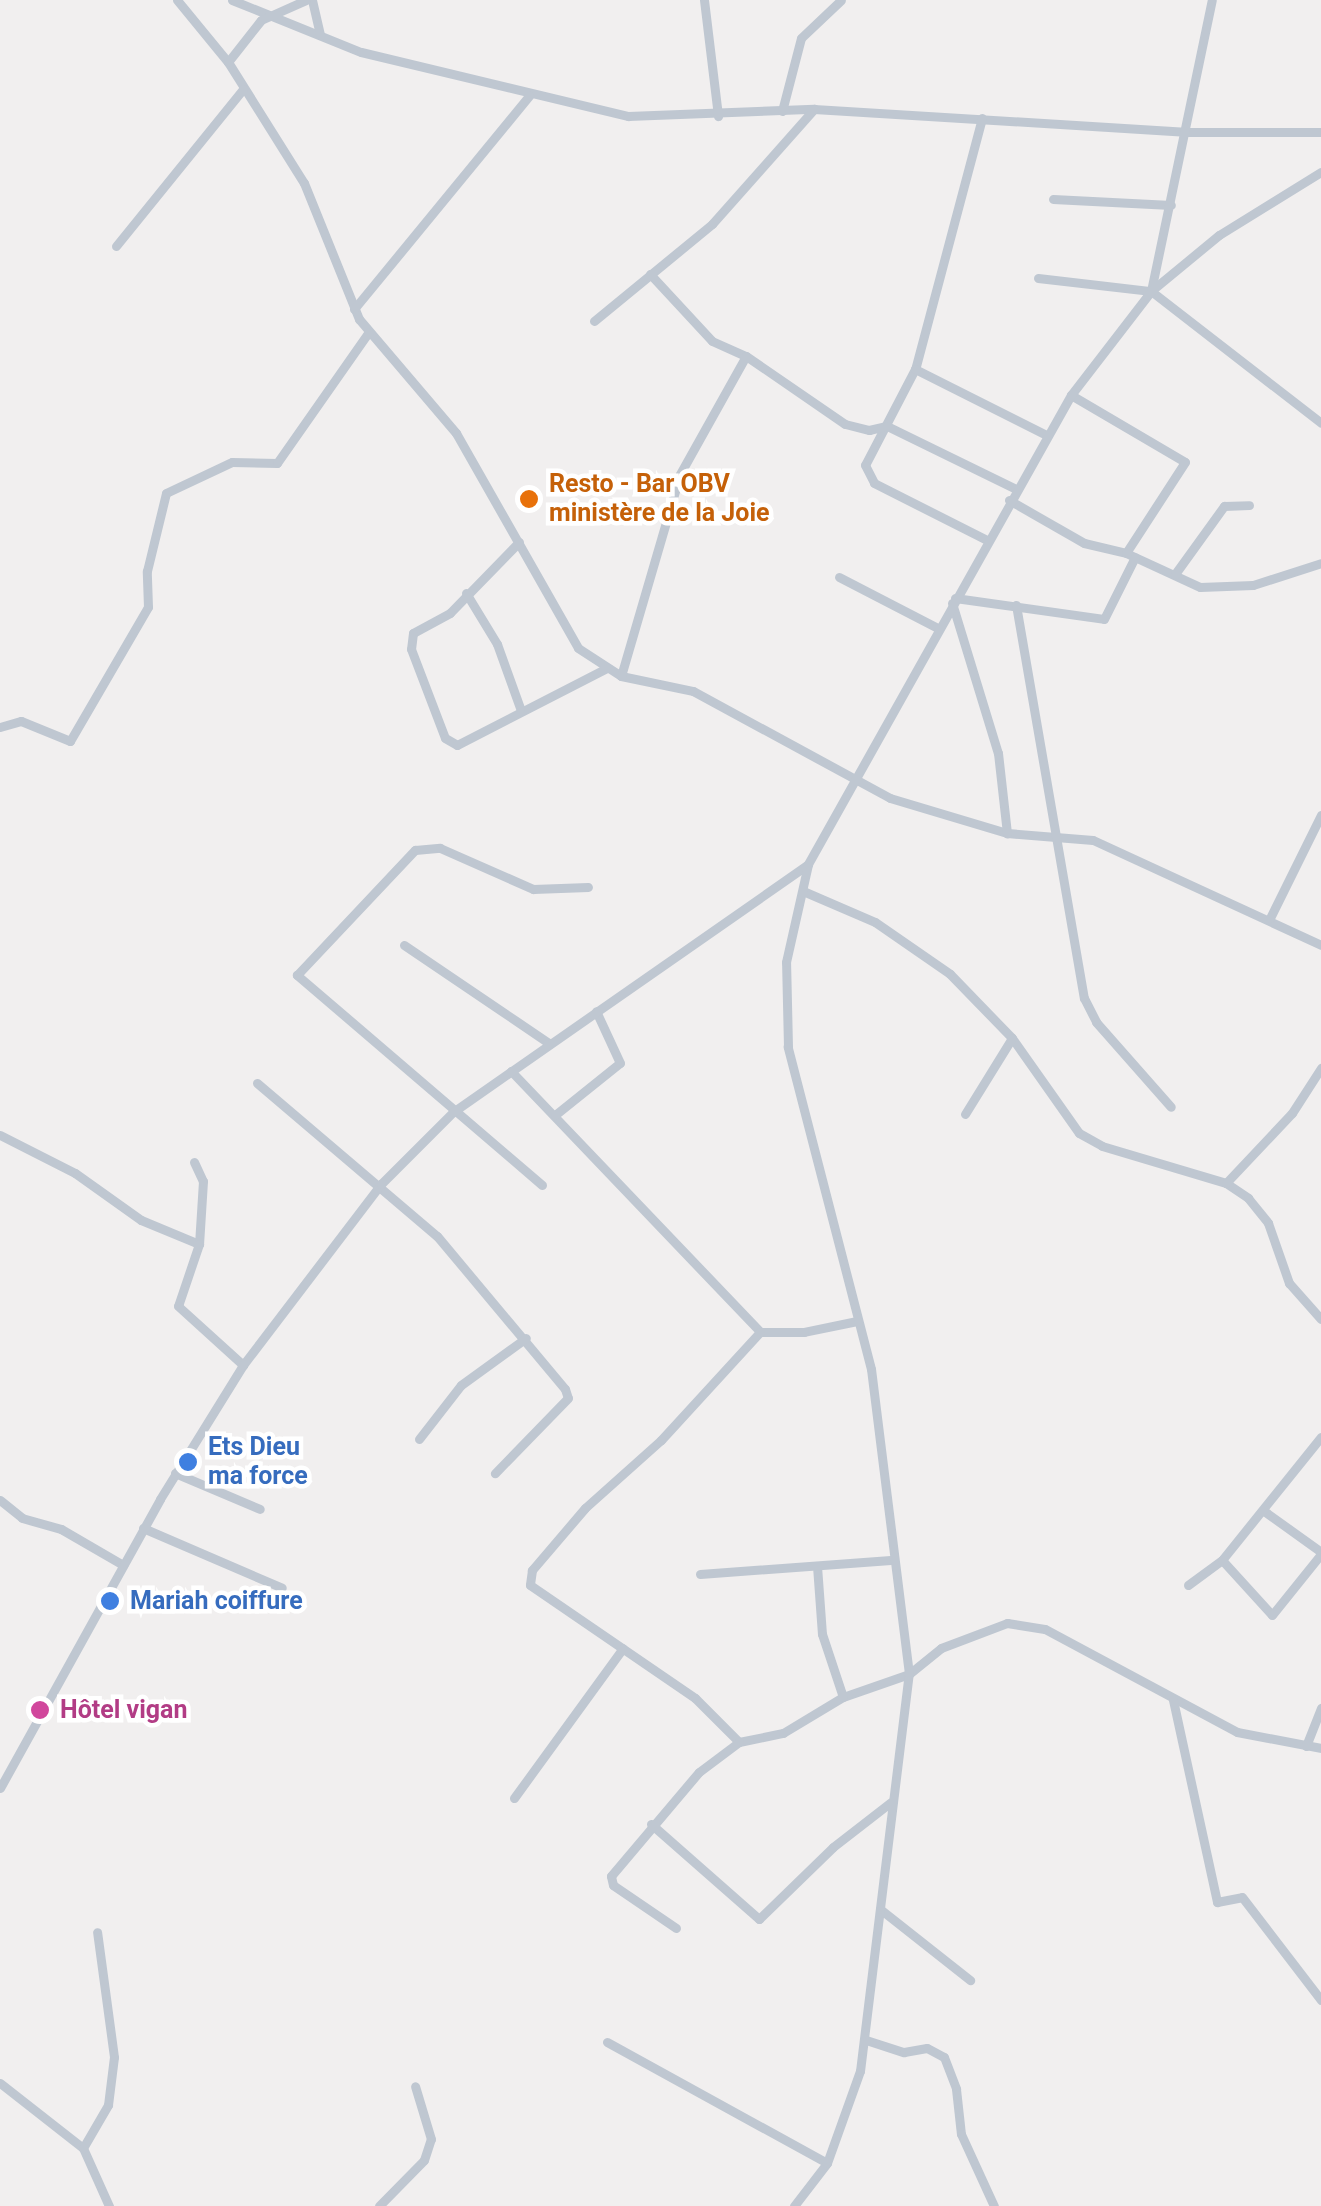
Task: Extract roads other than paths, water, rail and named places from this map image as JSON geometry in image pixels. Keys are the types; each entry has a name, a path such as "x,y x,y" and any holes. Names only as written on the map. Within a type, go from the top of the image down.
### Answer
{"street":[{"path":"177,0 228,62 304,182 354,308 368,333 442,414 519,542 571,640 621,676 693,691 890,798 1007,833 1092,840 1270,918 1321,945"},
{"path":"232,0 322,37 529,96 628,116 718,116 814,109 1188,132 1321,132"},
{"path":"228,62 268,16 309,0 322,37"},
{"path":"704,0 718,116"},
{"path":"782,111 801,38 841,0"},
{"path":"1151,291 1188,132 1212,0"},
{"path":"116,246 243,89"},
{"path":"354,308 529,96"},
{"path":"594,320 712,224 814,109"},
{"path":"982,118 915,369 865,464 866,476 987,540"},
{"path":"794,2206 827,2162 852,2101 866,2040 909,1674 890,1560 882,1438 857,1321 788,1047 786,962 808,864 1009,500 1071,396 1151,291 1219,236 1321,172"},
{"path":"1054,199 1170,205"},
{"path":"650,274 704,334 746,356 845,424 869,430 887,426 1016,489"},
{"path":"1038,278 1151,291 1321,424"},
{"path":"0,728 20,721 70,742 148,607 147,571 166,493 232,462 277,463 368,333"},
{"path":"621,676 680,474 746,356"},
{"path":"915,369 1046,435"},
{"path":"953,600 1016,605 1104,620 1131,555 1185,462 1071,396"},
{"path":"1009,500 1084,543 1131,555 1219,588 1321,563"},
{"path":"1175,574 1224,506 1248,505"},
{"path":"519,542 410,640 445,738 457,745 520,708 607,668"},
{"path":"839,577 938,628"},
{"path":"466,593 497,644 520,708"},
{"path":"953,600 998,753 1007,833"},
{"path":"1016,605 1053,838 1084,998 1096,1022 1171,1107"},
{"path":"1270,918 1321,816"},
{"path":"542,1185 299,982 300,966 415,850 440,848 533,889 588,887"},
{"path":"0,1788 175,1473 242,1365 381,1184 453,1112 808,864"},
{"path":"803,891 916,948 1012,1038 1079,1133 1102,1146 1226,1183 1259,1208 1289,1282 1321,1319"},
{"path":"404,944 550,1044"},
{"path":"555,1115 620,1062 596,1010"},
{"path":"965,1114 1012,1038"},
{"path":"1226,1183 1292,1113 1321,1068"},
{"path":"511,1071 760,1332 804,1332 857,1321"},
{"path":"257,1083 381,1184 526,1338 568,1398 495,1473"},
{"path":"0,1135 75,1172 141,1220 199,1244"},
{"path":"194,1162 203,1181 199,1244 178,1306 242,1365"},
{"path":"739,1742 695,1698 527,1580 584,1508 661,1440 760,1332"},
{"path":"419,1439 461,1385 526,1338"},
{"path":"1188,1585 1222,1560 1321,1437"},
{"path":"175,1473 260,1509"},
{"path":"0,1500 22,1518 61,1529 123,1565"},
{"path":"1222,1560 1272,1615 1321,1553 1264,1511"},
{"path":"144,1528 282,1588"},
{"path":"700,1574 890,1560"},
{"path":"817,1566 822,1634 843,1697"},
{"path":"676,1928 612,1885 611,1876 651,1824 699,1772 739,1742 783,1734 843,1697 909,1674 941,1648 1007,1623 1029,1624 1252,1738 1321,1748"},
{"path":"514,1798 623,1648"},
{"path":"1173,1700 1217,1902 1242,1897 1321,2000"},
{"path":"1306,1746 1321,1708"},
{"path":"651,1824 759,1919 833,1847 891,1802"},
{"path":"880,1908 970,1980"},
{"path":"84,2148 108,2105 114,2057 96,1932"},
{"path":"866,2040 904,2052 927,2048 944,2057 956,2089 961,2134 994,2206"},
{"path":"607,2042 827,2162"},
{"path":"0,2083 84,2148 109,2206"},
{"path":"379,2206 424,2160 431,2140 416,2086"}],"place":[{"name":"Resto - Bar OBV ministère de la Joie","path":"529,499"},
{"name":"Ets Dieu ma force","path":"188,1462"},
{"name":"Mariah coiffure","path":"110,1601"},
{"name":"Hôtel vigan","path":"40,1710"}]}
